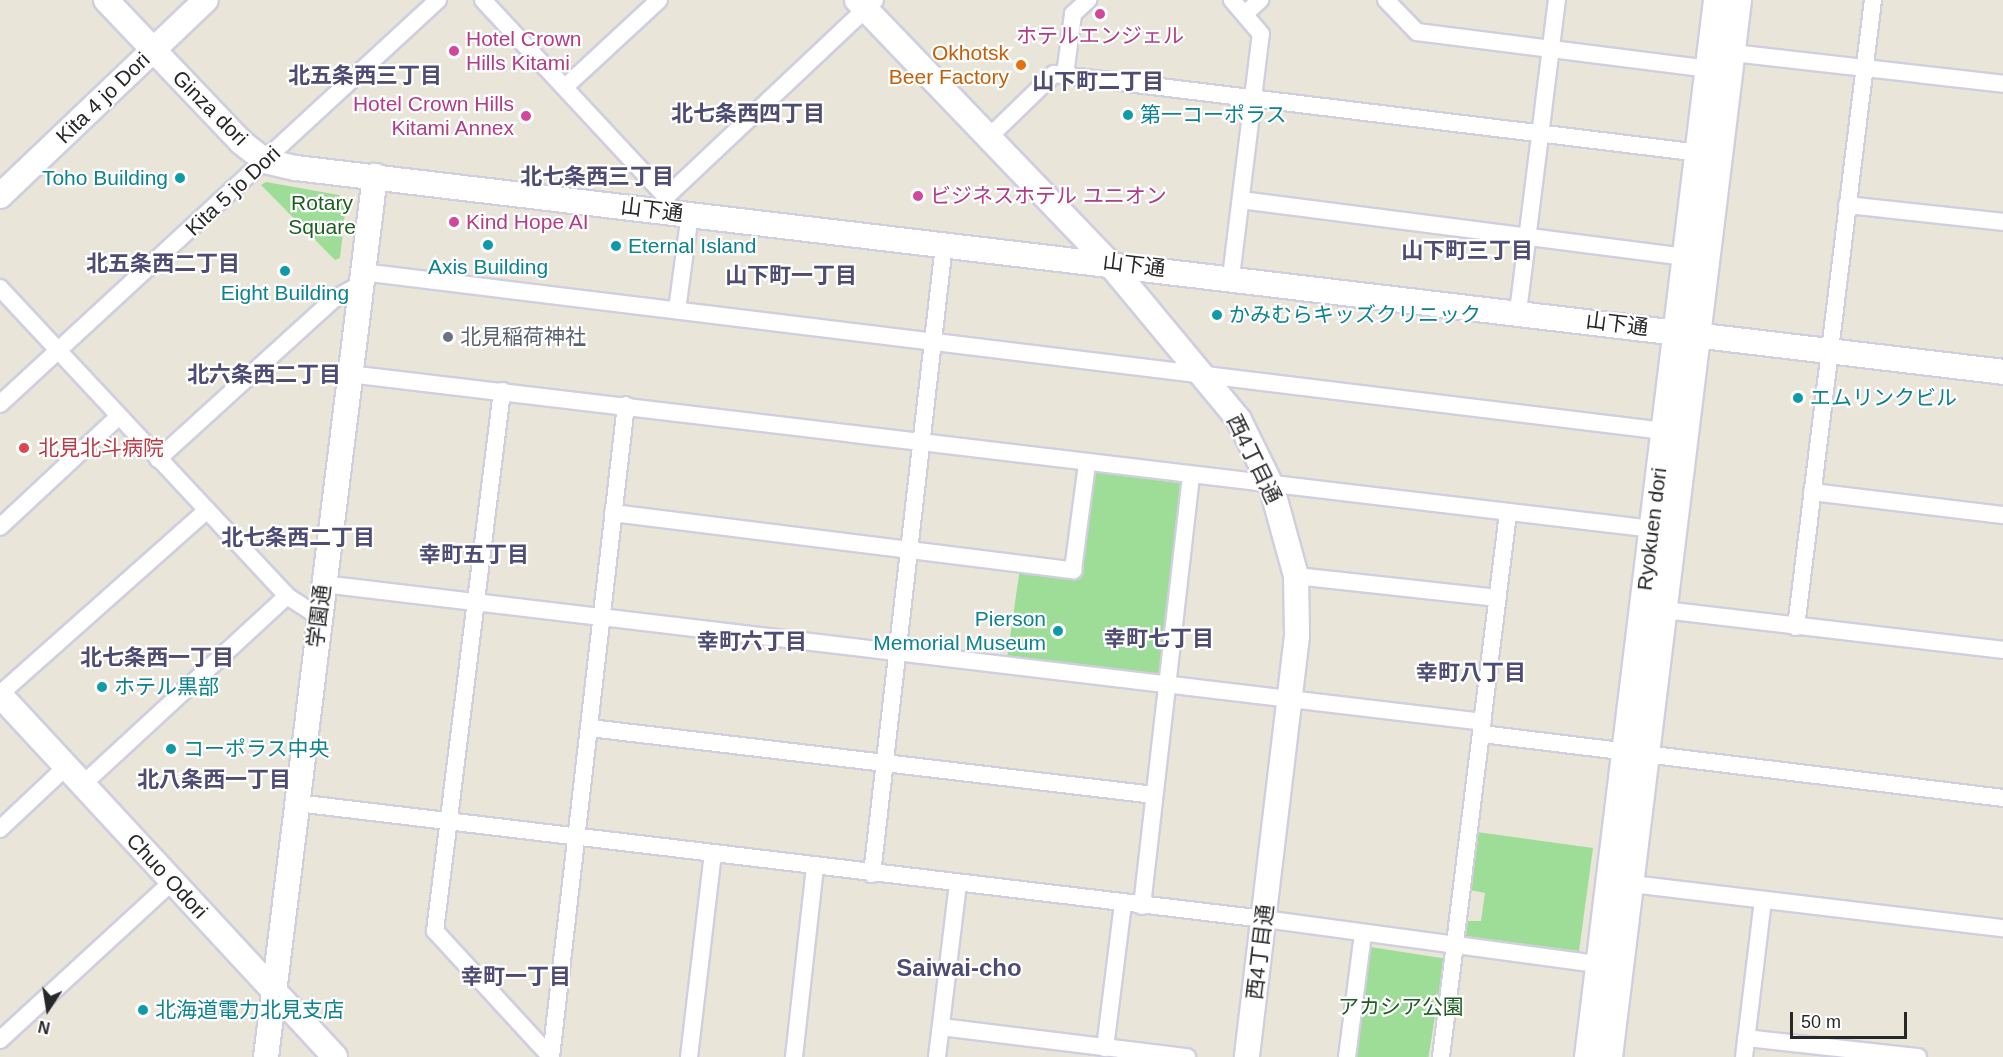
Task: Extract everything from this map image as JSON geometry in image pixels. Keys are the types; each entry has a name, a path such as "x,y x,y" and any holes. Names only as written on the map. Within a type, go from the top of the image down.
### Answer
{"street":[{"name":"Ginza dori","path":"106,0 241,142 266,161"},
{"name":"Kita 4 jo Dori","path":"0,196 206,0"},
{"name":"Kita 5 jo Dori","path":"0,404 438,0"},
{"path":"483,0 565,87 665,204 866,3"},
{"path":"565,87 659,0"},
{"path":"1065,75 1073,14 1088,0"},
{"path":"1230,277 1261,34 1232,0"},
{"path":"1245,14 1260,0"},
{"path":"1386,0 1417,32 1708,69 1733,53 2003,84"},
{"name":"Ryokuen dori","path":"1610,1057 1619,883 1710,154 1708,69 1716,0"},
{"name":"Ryokuen dori","path":"1653,609 1652,529 1664,431 1689,332 1686,256 1733,53 1739,0"},
{"path":"1796,627 1828,349 1873,0"},
{"path":"1518,312 1555,2"},
{"name":"西4丁目通","path":"866,3 1108,262 1239,420 1271,485 1296,576 1297,636 1247,1057"},
{"path":"988,136 1054,74 1710,154"},
{"name":"山下通","path":"266,161 375,176 665,204 690,214 944,245 1108,262 2003,372"},
{"name":"学園通","path":"266,1057 318,616 375,176"},
{"path":"1241,200 1528,238 1686,256"},
{"path":"1847,205 2003,222"},
{"path":"677,310 690,214"},
{"path":"872,874 944,245"},
{"path":"158,459 334,299 361,278 677,310 934,345 1202,374 1664,431"},
{"path":"0,288 287,596 318,616"},
{"path":"349,374 626,405 1191,476 1652,529"},
{"path":"502,391 435,931 551,1057"},
{"path":"551,1057 579,838 601,617 626,405"},
{"path":"0,527 119,416"},
{"path":"613,513 910,547 1073,570 1087,463"},
{"path":"1142,906 1191,476"},
{"path":"1812,492 2003,515"},
{"path":"0,694 207,510"},
{"path":"1441,1057 1508,513"},
{"path":"1296,576 1498,598"},
{"path":"323,584 1288,698 1636,753 2003,798"},
{"path":"82,785 287,596"},
{"path":"1653,609 2003,651"},
{"name":"Chuo Odori","path":"0,694 335,1057"},
{"path":"590,728 1154,795"},
{"path":"0,829 66,767"},
{"path":"297,803 872,874 1264,919 1598,964"},
{"path":"689,1057 713,854"},
{"path":"794,1057 815,867"},
{"path":"0,1040 172,882"},
{"path":"1619,883 2003,928"},
{"name":"Ryokuen dori","path":"1587,1057 1598,964 1619,883"},
{"path":"937,1057 958,884"},
{"path":"1744,1057 1763,900"},
{"path":"1105,1048 1123,904"},
{"path":"1347,1057 1363,933"},
{"path":"941,1027 1187,1057"},
{"path":"1746,1038 1918,1057"}],"green space":[{"name":"Rotary Square","path":"266,182 339,195 346,205 340,258 335,260 261,185"},
{"path":"1094,472 1185,484 1162,676 1007,658 1020,568 1080,576"},
{"path":"1477,832 1593,848 1579,951 1466,936 1468,921 1481,921 1485,893 1470,890"},
{"name":"アカシア公園","path":"1371,947 1444,959 1429,1057 1354,1057"}],"place":[{"name":"ホテルエンジェル","path":"1100,14"},
{"name":"Hotel Crown Hills Kitami","path":"454,51"},
{"name":"Okhotsk Beer Factory","path":"1021,65"},
{"name":"第一コーポラス","path":"1128,115"},
{"name":"Hotel Crown Hills Kitami Annex","path":"526,116"},
{"name":"Toho Building","path":"180,178"},
{"name":"ビジネスホテル ユニオン","path":"918,196"},
{"name":"Kind Hope AI","path":"454,222"},
{"name":"Axis Building","path":"488,245"},
{"name":"Eternal Island","path":"616,246"},
{"name":"Eight Building","path":"285,271"},
{"name":"かみむらキッズクリニック","path":"1217,315"},
{"name":"北見稲荷神社","path":"448,337"},
{"name":"エムリンクビル","path":"1798,398"},
{"name":"北見北斗病院","path":"24,448"},
{"name":"Pierson Memorial Museum","path":"1058,631"},
{"name":"ホテル黒部","path":"102,687"},
{"name":"コーポラス中央","path":"171,749"},
{"name":"北海道電力北見支店","path":"143,1010"}],"district":[{"name":"北五条西三丁目","path":"365,76"},
{"name":"山下町二丁目","path":"1098,82"},
{"name":"北七条西四丁目","path":"748,114"},
{"name":"北七条西三丁目","path":"597,177"},
{"name":"山下町三丁目","path":"1467,251"},
{"name":"北五条西二丁目","path":"163,264"},
{"name":"山下町一丁目","path":"791,276"},
{"name":"北六条西二丁目","path":"264,375"},
{"name":"北七条西二丁目","path":"298,538"},
{"name":"幸町五丁目","path":"474,555"},
{"name":"幸町七丁目","path":"1159,639"},
{"name":"幸町六丁目","path":"752,642"},
{"name":"北七条西一丁目","path":"157,658"},
{"name":"幸町八丁目","path":"1471,673"},
{"name":"北八条西一丁目","path":"214,780"},
{"name":"Saiwai-cho","path":"959,968"},
{"name":"幸町一丁目","path":"516,977"}]}
